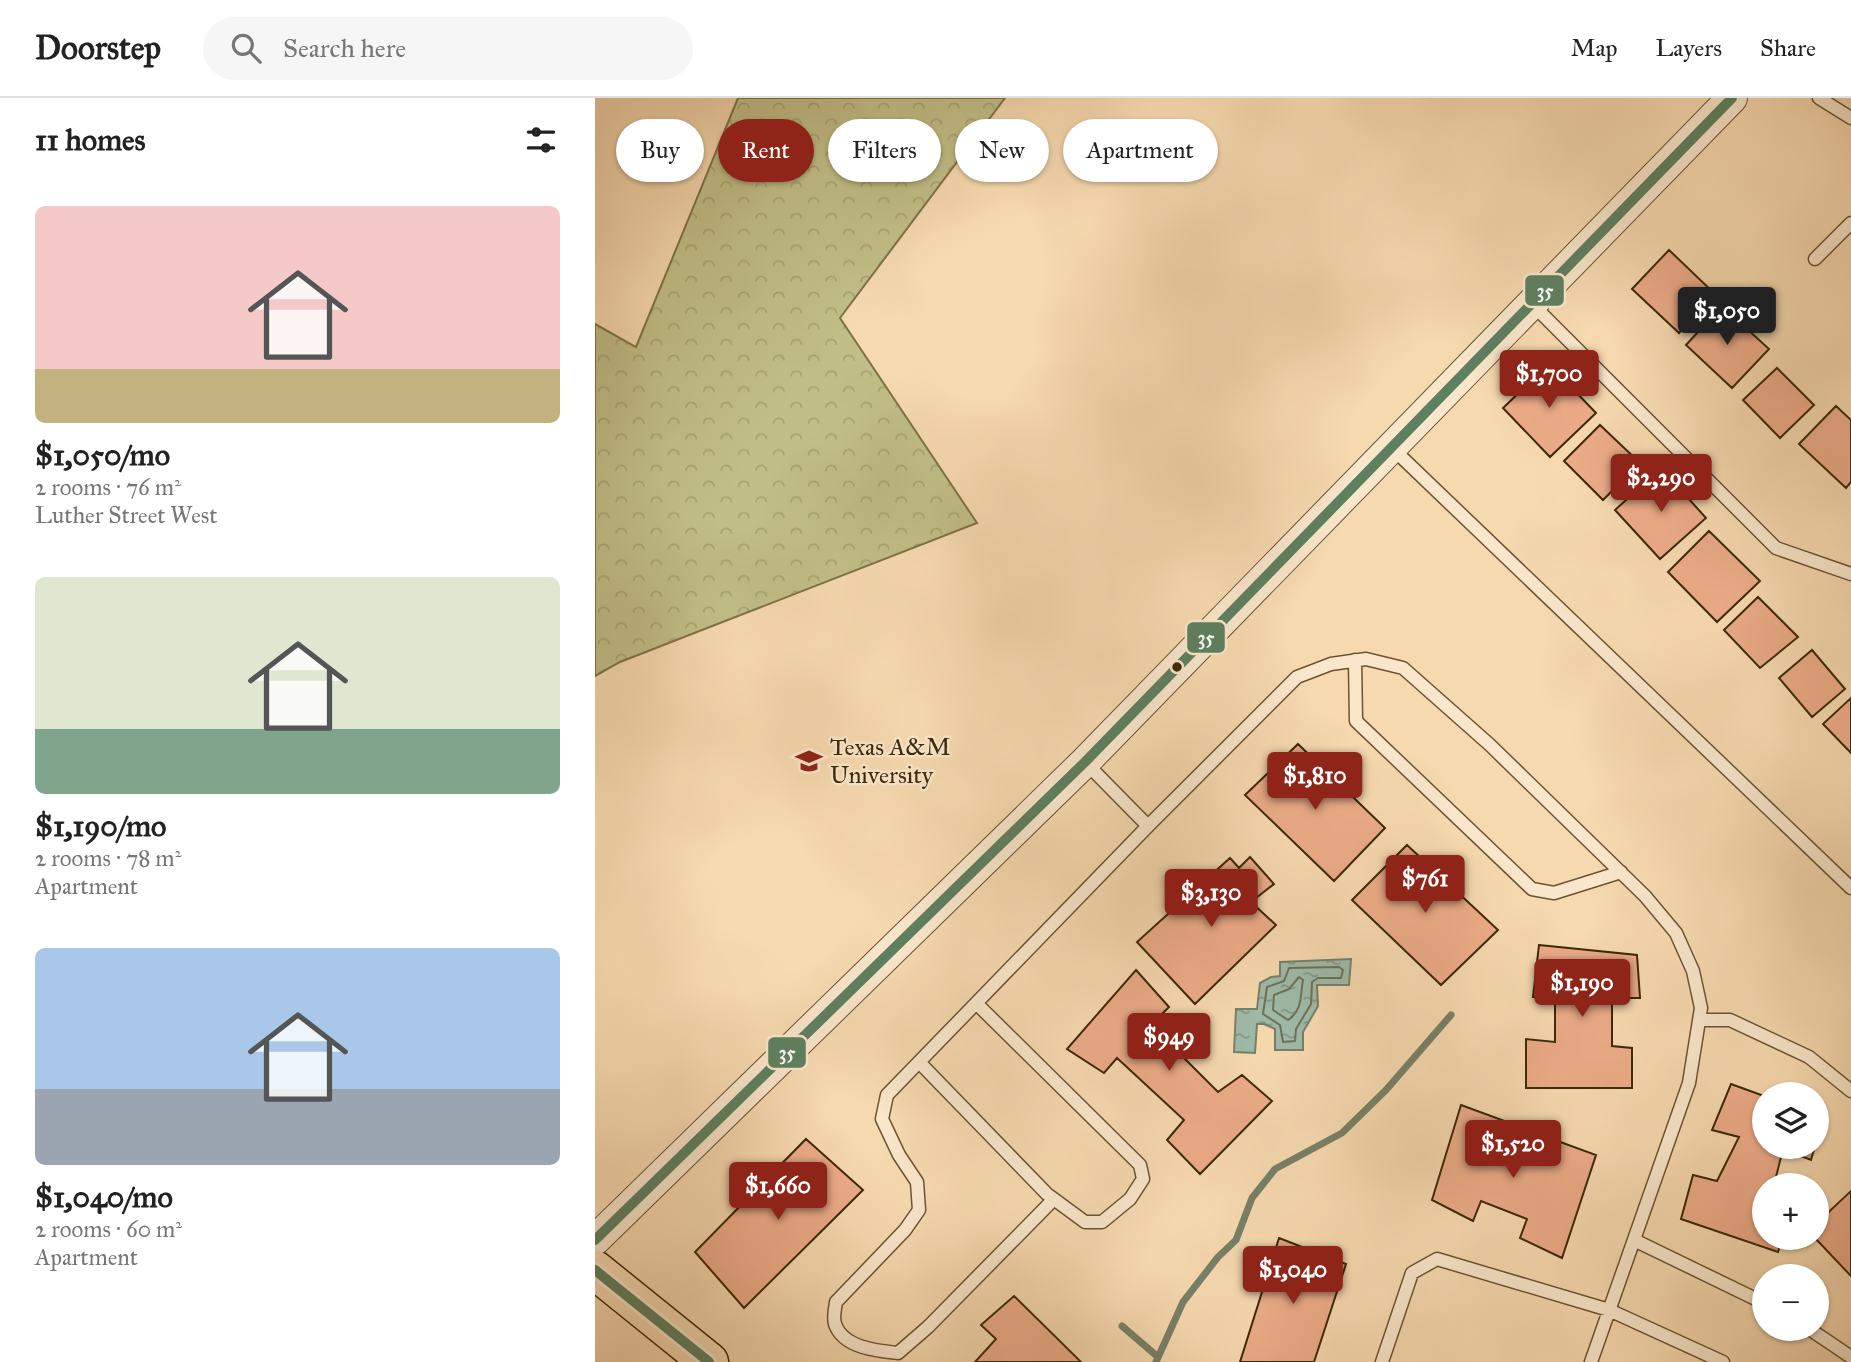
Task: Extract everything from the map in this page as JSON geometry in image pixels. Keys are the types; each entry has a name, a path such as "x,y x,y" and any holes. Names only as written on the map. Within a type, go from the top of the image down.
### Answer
{"highway":[{"path":"595,1270 709,1362"}],"street":[{"path":"595,1240 1085,762 1732,98"}],"lane":[{"path":"1819,98 1851,118"},
{"path":"1815,259 1851,223"},
{"path":"1531,304 1776,548 1851,574"},
{"path":"1392,448 1851,888"},
{"path":"1054,1199 928,1327 898,1353 870,1350 843,1337 835,1324 836,1302 905,1230 919,1210 917,1182 899,1155 881,1119 887,1095 1297,677 1331,664 1366,659 1403,668 1490,745 1644,895 1676,933 1693,971 1701,1008 1689,1083 1591,1362"},
{"path":"1355,660 1356,721 1532,889 1554,894 1621,872"},
{"path":"1085,762 1148,826"},
{"path":"919,1062 1047,1194 1085,1222 1102,1222 1130,1199 1143,1179 1140,1165 977,1004"},
{"path":"1699,1020 1730,1020 1809,1057 1851,1091"},
{"path":"1634,1240 1752,1297"},
{"path":"1382,1362 1412,1273 1437,1259 1609,1310 1723,1362"},
{"path":"1827,1341 1851,1357"}],"green space":[{"path":"738,98 1005,98 989,119 955,119 955,165 840,318 977,523 620,662 595,676 595,324 636,347 718,147 718,182 814,182 814,119 729,119"}],"water":[{"path":"1351,959 1349,985 1317,985 1318,1006 1303,1032 1303,1050 1275,1050 1275,1029 1257,1024 1255,1053 1234,1052 1236,1009 1257,1009 1260,983 1280,976 1280,962"}],"building":[{"path":"1669,250 1715,294 1679,333 1632,289"},
{"path":"1722,306 1769,349 1732,388 1686,345"},
{"path":"1549,364 1596,413 1550,457 1503,408"},
{"path":"1777,368 1814,405 1780,438 1743,400"},
{"path":"1836,406 1851,420 1851,482 1846,488 1799,444"},
{"path":"1600,425 1640,463 1603,500 1564,461"},
{"path":"1661,468 1706,518 1660,559 1615,510"},
{"path":"1709,531 1760,581 1717,622 1668,572"},
{"path":"1758,597 1798,637 1760,668 1724,630"},
{"path":"1812,650 1845,689 1812,717 1779,678"},
{"path":"1851,698 1851,753 1823,724"},
{"path":"1298,744 1385,828 1334,881 1245,795"},
{"path":"1407,845 1498,930 1441,985 1352,900"},
{"path":"1250,857 1274,884 1251,902 1276,925 1195,1004 1137,942 1230,858 1239,868"},
{"path":"1539,945 1637,955 1640,998 1612,998 1612,1046 1632,1048 1632,1088 1526,1088 1526,1039 1555,1042 1555,997 1533,997"},
{"path":"1136,970 1169,1007 1151,1025 1218,1092 1242,1075 1272,1101 1200,1174 1167,1140 1184,1120 1117,1058 1104,1073 1067,1049"},
{"path":"1731,1084 1752,1092 1752,1159 1780,1159 1777,1173 1752,1173 1752,1243 1681,1219 1693,1175 1717,1181 1739,1137 1712,1130"},
{"path":"1461,1105 1510,1123 1498,1143 1546,1163 1555,1140 1596,1155 1562,1258 1520,1238 1527,1219 1481,1201 1473,1221 1432,1200"},
{"path":"806,1139 863,1190 744,1308 695,1252"},
{"path":"1851,1191 1851,1276 1826,1250 1829,1250 1829,1212"},
{"path":"1279,1238 1346,1264 1314,1362 1240,1362"},
{"path":"1014,1296 1081,1362 975,1362 996,1339 981,1325"}],"waterway":[{"path":"1156,1362 1183,1302 1218,1257 1236,1240 1252,1198 1275,1169 1342,1133 1386,1090 1451,1015"},
{"path":"1122,1326 1158,1357"}],"transit line":[{"name":"35","path":"595,1240 1085,762 1732,98"},
{"name":"35","path":"595,1270 709,1362"}],"place":[{"name":"Texas A&M University","path":"809,761"}]}
